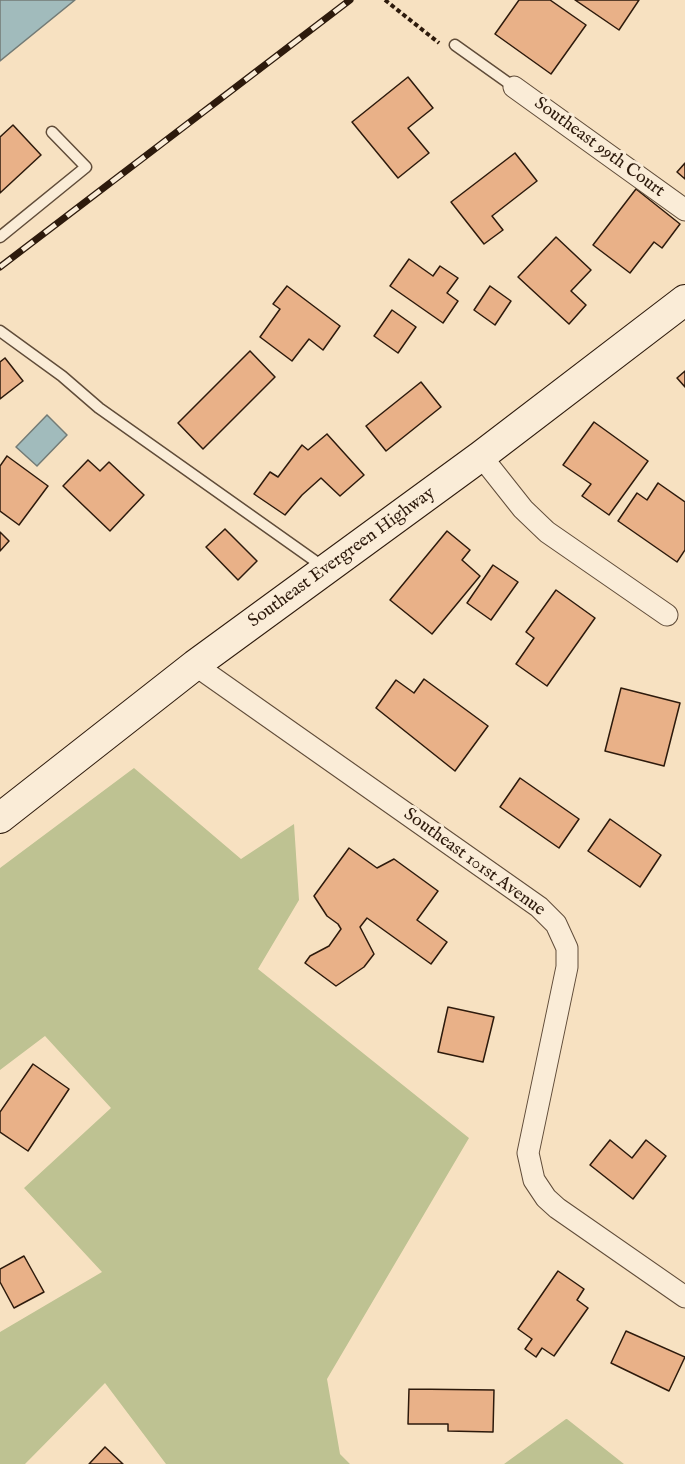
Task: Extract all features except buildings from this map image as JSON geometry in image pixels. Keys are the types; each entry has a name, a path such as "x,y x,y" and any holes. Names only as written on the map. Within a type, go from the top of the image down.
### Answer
{"street":[{"name":"Southeast 99th Court","path":"514,87 685,210"},
{"name":"Southeast Evergreen Highway","path":"0,818 195,665 328,570 685,300"},
{"path":"481,456 523,510 547,532 667,615"},
{"name":"Southeast 101st Avenue","path":"195,665 539,907 556,924 567,948 567,967 528,1153 534,1180 546,1198 557,1208 685,1297"}],"lane":[{"path":"455,45 514,87"},
{"path":"0,237 86,167 52,132"},
{"path":"0,331 62,376 99,408 328,570"}],"path":[{"path":"385,0 443,46 451,49 455,45"}],"green space":[{"path":"134,768 241,859 294,824 299,900 258,969 469,1138 327,1379 340,1454 350,1464 166,1464 105,1383 25,1464 0,1464 0,1332 102,1272 24,1188 111,1108 45,1036 0,1070 0,868"},
{"path":"566,1419 624,1464 504,1464"}],"water":[{"path":"0,0 75,0 0,61"},
{"path":"47,415 67,435 37,466 16,447"}],"railway":[{"path":"0,267 350,0"}]}
